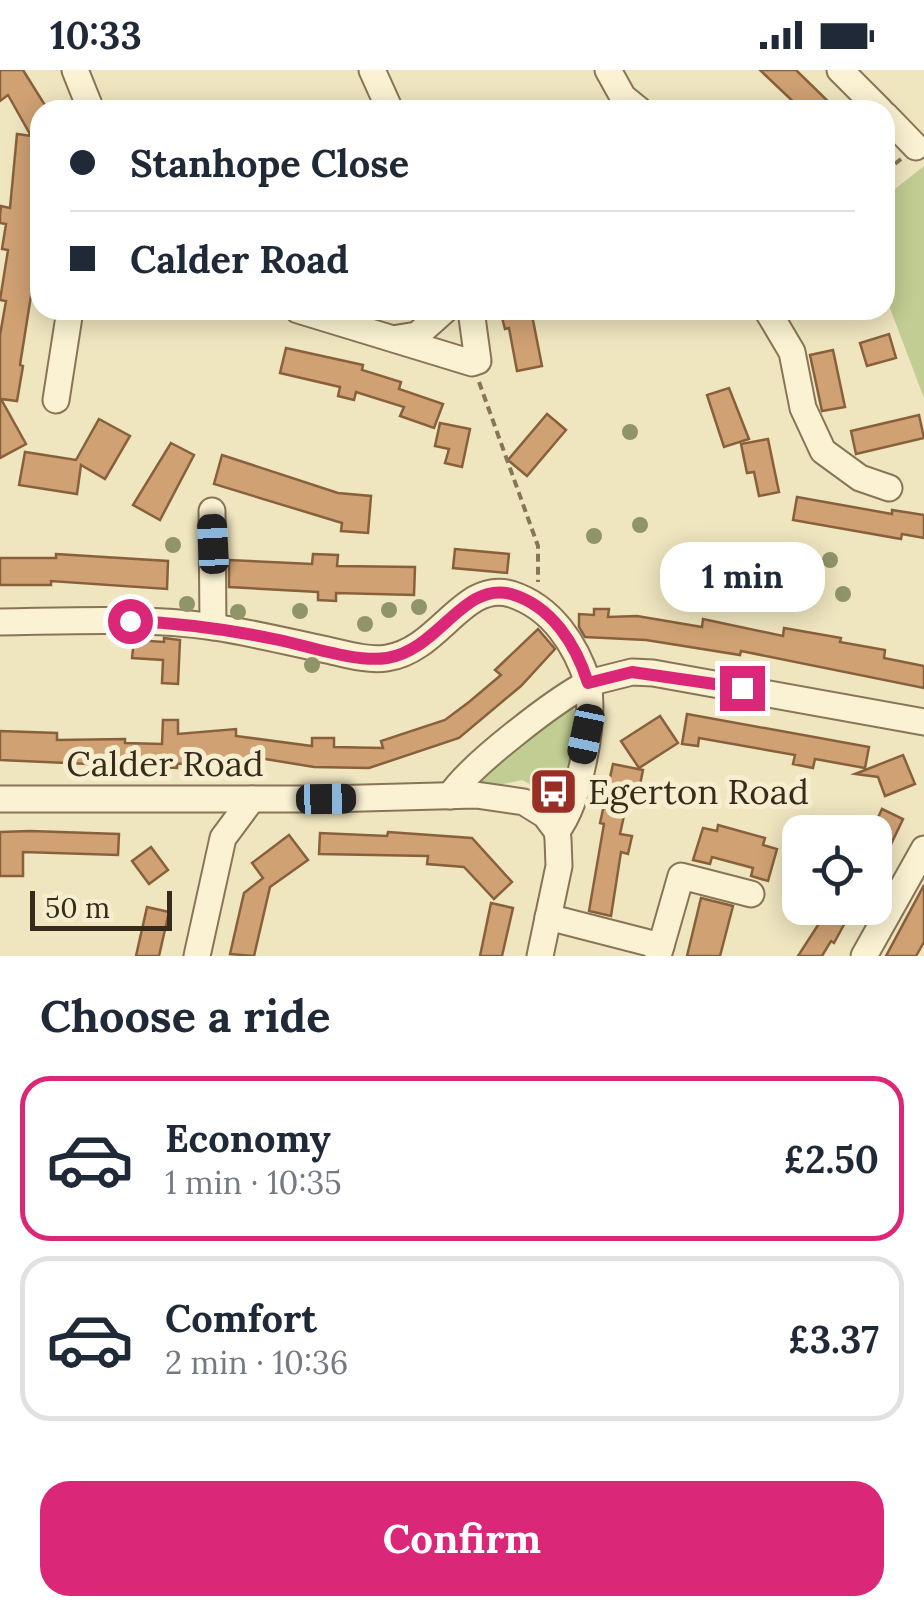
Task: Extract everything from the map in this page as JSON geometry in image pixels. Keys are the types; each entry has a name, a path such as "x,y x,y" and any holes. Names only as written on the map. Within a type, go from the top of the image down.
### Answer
{"street":[{"path":"75,70 87,100"},
{"path":"372,70 386,100"},
{"path":"608,70 627,100"},
{"path":"840,70 870,100"},
{"path":"895,125 916,146"},
{"path":"56,400 68,320"},
{"path":"334,320 472,363 478,361 473,320"},
{"path":"398,338 418,335 434,320"},
{"path":"772,320 792,352 802,408 823,451 860,478 889,488"},
{"path":"212,511 213,627"},
{"path":"0,622 130,621 213,627 388,658 423,645 467,602 483,595 510,594 538,609 568,638 580,659 588,683 590,710 568,814 557,831 559,866 540,956"},
{"path":"450,796 472,772 546,710 588,683 632,672 924,722"},
{"name":"Calder Road","path":"0,798 497,796 524,802 546,816 557,831"},
{"path":"196,956 223,838 252,799"},
{"path":"196,800 223,838"},
{"path":"864,956 924,849"},
{"path":"548,918 660,951 681,876 751,894"}],"path":[{"path":"472,363 538,546 538,609"}],"green space":[{"path":"924,166 924,398 894,320 895,189"},
{"path":"571,708 582,715 562,801 522,780 494,786 479,783 483,773"}],"building":[{"path":"0,70 23,70 42,100 30,100 30,134 8,95 0,101"},
{"path":"760,70 796,70 827,100 792,100"},
{"path":"17,134 30,136 30,302 17,401 1,399 26,444 0,458 0,335 6,301 0,300 8,250 2,249 6,224 0,223 0,215 1,206 10,208"},
{"path":"503,320 533,320 542,366 517,371 509,328 505,329"},
{"path":"889,334 896,358 867,366 860,343"},
{"path":"286,348 363,365 362,370 401,382 399,389 443,404 434,428 400,416 404,407 356,392 354,400 338,396 340,387 280,373"},
{"path":"833,350 845,407 822,411 810,355"},
{"path":"729,388 749,439 724,447 707,395"},
{"path":"547,414 566,430 527,476 508,460"},
{"path":"919,415 924,438 856,454 851,431"},
{"path":"99,419 130,436 105,479 81,465 77,494 19,485 25,452 76,460"},
{"path":"440,423 470,429 462,467 445,463 449,449 435,446"},
{"path":"768,439 779,492 759,496 754,472 747,473 741,444"},
{"path":"171,443 194,455 160,520 133,505"},
{"path":"222,455 338,493 371,496 368,533 341,531 342,523 214,484"},
{"path":"797,497 892,514 892,510 924,515 924,538 902,534 901,539 793,520"},
{"path":"455,549 509,554 507,573 453,568"},
{"path":"56,554 168,561 167,589 51,581 51,585 0,585 0,558 56,558"},
{"path":"313,554 338,555 337,566 415,567 414,595 336,593 336,601 318,600 318,592 229,587 229,560 312,564"},
{"path":"594,609 609,609 608,617 637,616 702,627 703,619 783,636 784,628 841,638 840,642 885,650 884,658 924,666 924,688 741,651 740,655 646,640 585,637 579,627 579,614 594,615"},
{"path":"538,629 555,649 521,686 459,738 369,768 314,767 259,758 259,762 177,764 177,768 0,760 0,731 57,733 57,740 125,739 125,743 162,744 163,720 178,720 178,734 236,729 236,736 312,746 312,738 334,738 334,747 383,748 381,741 445,720 469,702 501,675 495,670"},
{"path":"164,638 180,640 178,684 162,683 163,660 132,658 134,640 164,642"},
{"path":"687,714 869,747 865,768 815,759 813,768 793,764 795,755 699,738 698,746 682,744"},
{"path":"660,716 678,743 639,768 621,741"},
{"path":"903,755 915,784 885,796 878,777 855,774"},
{"path":"613,764 643,770 638,795 629,793 620,834 632,836 628,854 621,852 611,916 589,911 604,824 600,823"},
{"path":"882,809 903,819 892,842 892,815 879,815"},
{"path":"718,825 765,838 763,845 777,849 768,881 751,876 753,868 712,857 710,864 693,860 703,828 717,831"},
{"path":"0,832 119,834 118,855 23,852 23,876 0,876"},
{"path":"388,832 472,838 512,882 494,899 464,867 427,864 428,856 319,854 320,833 387,836"},
{"path":"289,835 308,860 270,887 254,956 230,954 244,893 263,878 252,863"},
{"path":"151,847 168,870 149,884 132,861"},
{"path":"924,885 924,942 916,956 886,956"},
{"path":"701,898 733,906 720,956 687,956"},
{"path":"491,903 513,908 502,956 480,956"},
{"path":"147,907 169,912 159,956 136,956"},
{"path":"818,925 844,925 822,956 798,956"}],"place":[{"name":"Egerton Road","path":"553,792"}],"route":[{"path":"130,621 213,627 388,658 423,645 467,602 491,592 501,593 520,598 558,626 575,649 588,683 632,672 742,688"}]}
